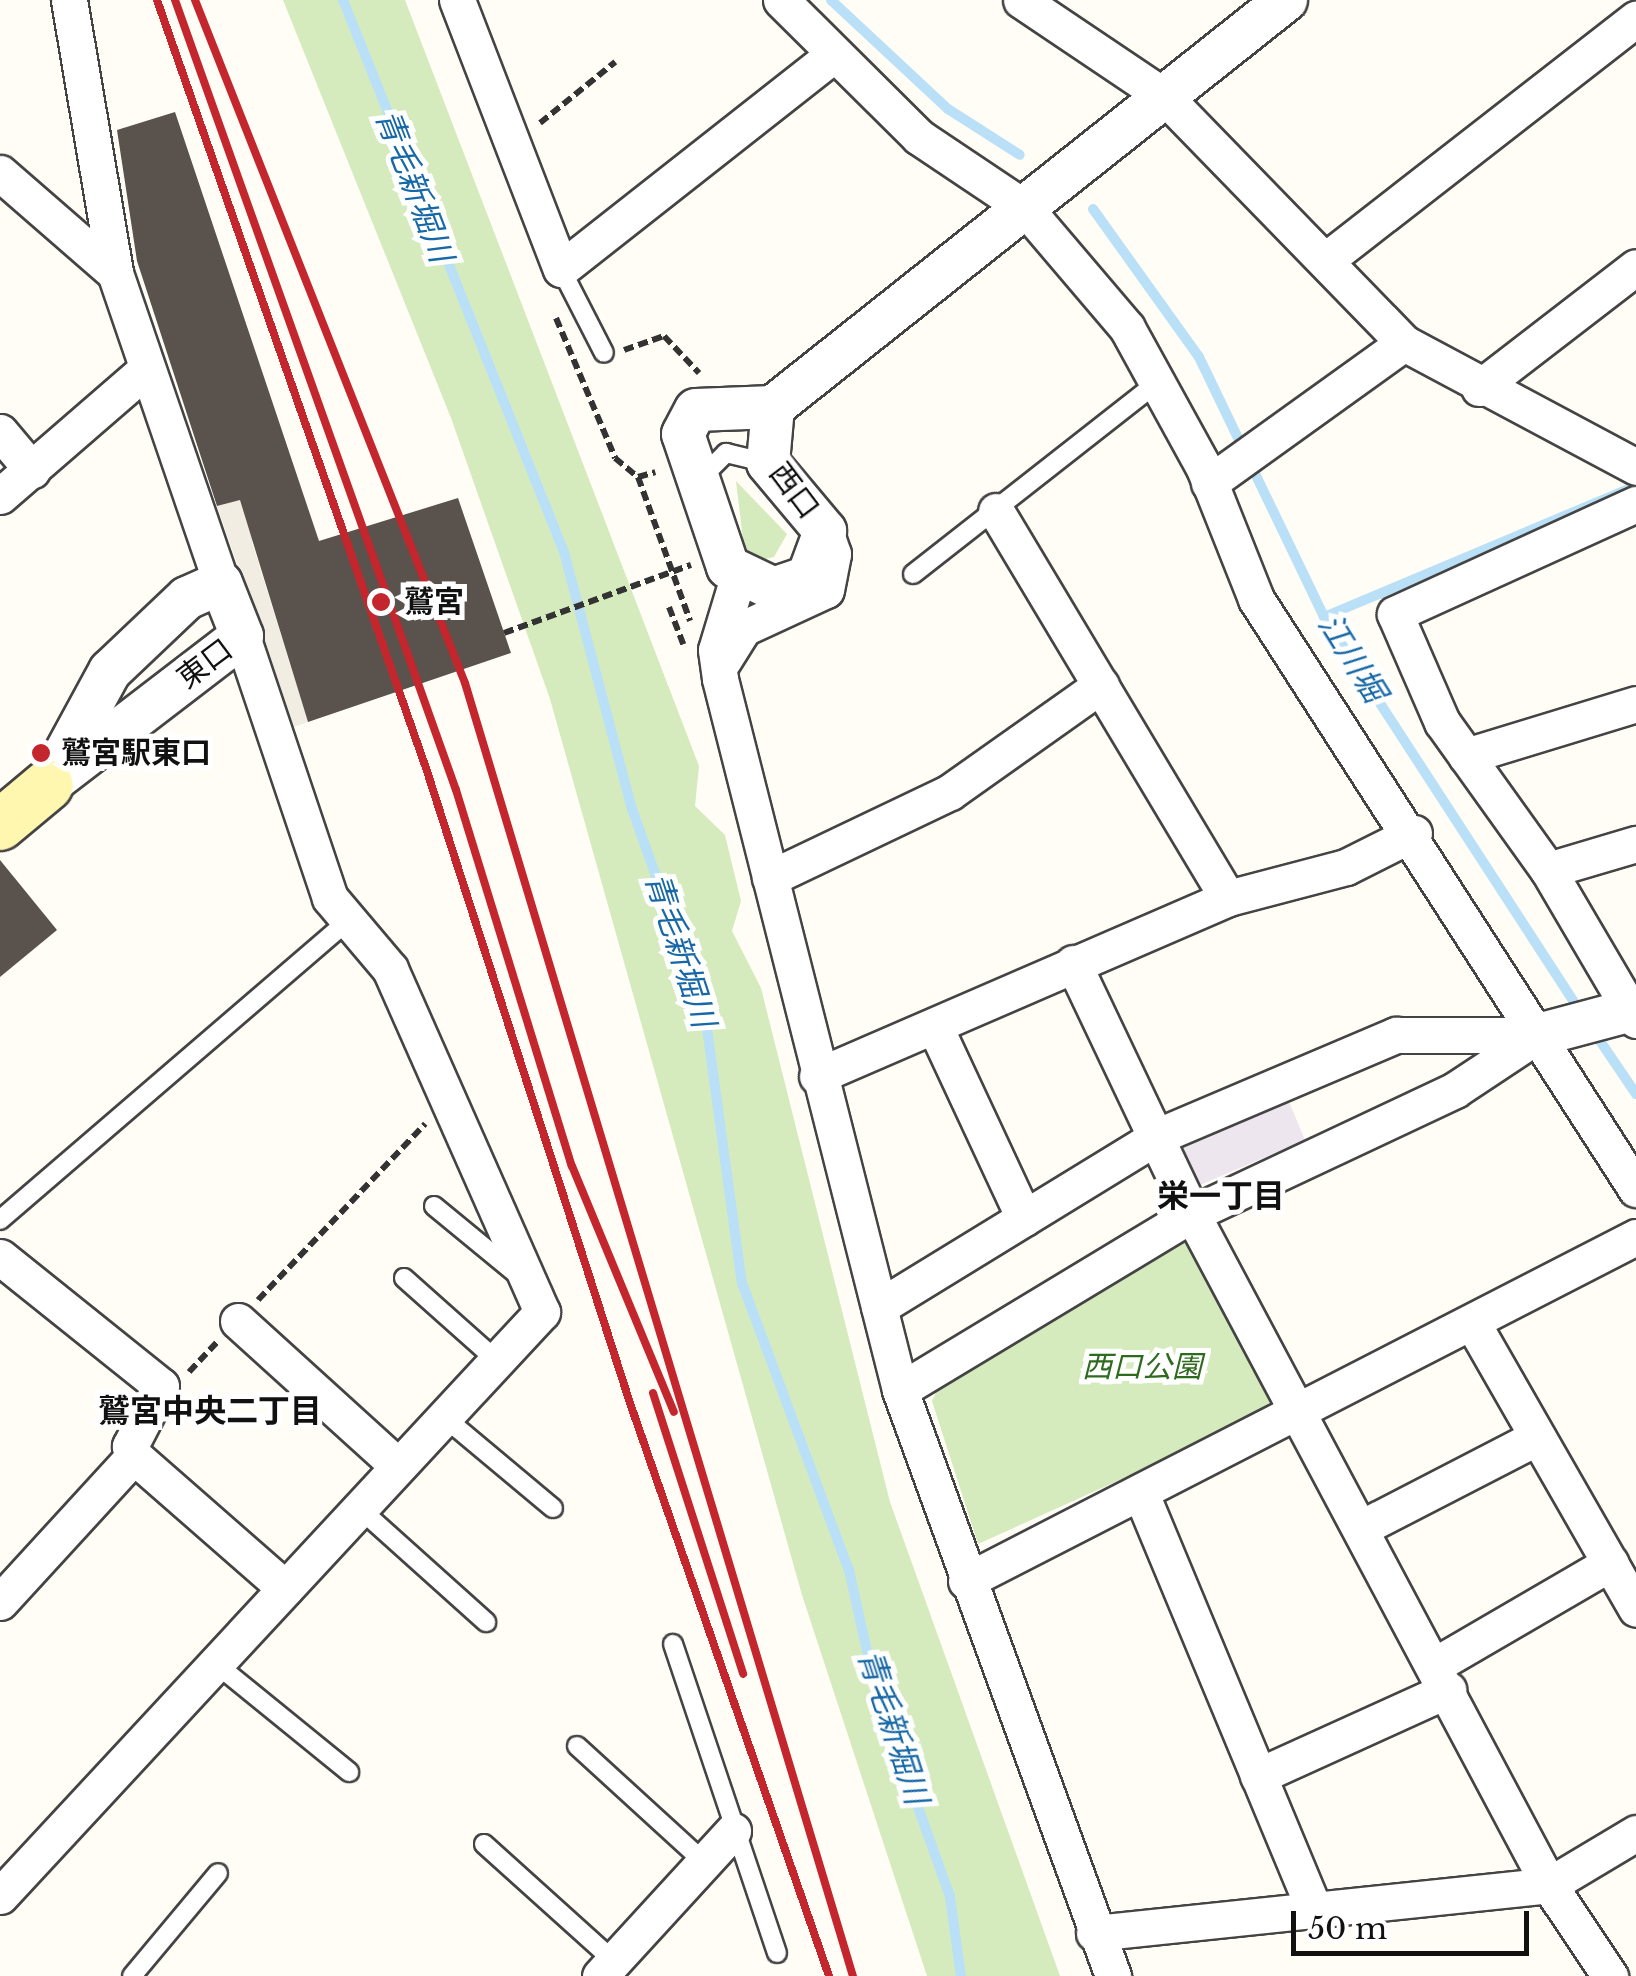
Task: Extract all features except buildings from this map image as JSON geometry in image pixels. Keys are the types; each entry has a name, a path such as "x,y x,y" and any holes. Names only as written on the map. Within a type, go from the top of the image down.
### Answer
{"main road":[{"path":"0,825 48,786"}],"street":[{"path":"69,0 115,273 143,372 221,583"},
{"path":"457,0 514,141 560,270 834,54"},
{"path":"781,0 919,136 1025,208 1077,261 1160,380 1209,483 1256,599 1414,833 1636,1189"},
{"path":"1020,0 1164,96 1404,343 1479,388 1634,465"},
{"path":"1113,1976 966,1581 900,1390 817,1076 718,670 738,578 698,491 686,422 708,408 774,408 1286,0"},
{"path":"1326,260 1636,19"},
{"path":"0,173 115,273"},
{"path":"1479,388 1636,267"},
{"path":"1209,483 1404,343"},
{"path":"0,496 143,372"},
{"name":"西口","path":"738,578 774,589 796,584 818,563 825,532 768,464 774,408"},
{"path":"0,432 32,470"},
{"path":"879,1306 1158,1136 1396,1034 1538,1035 1634,1013 1548,870 1466,756 1395,614 1636,504"},
{"path":"996,511 1228,898"},
{"path":"718,670 744,628 826,590 834,571 825,532"},
{"name":"東口","path":"221,583 242,636 48,786 98,685 187,598 221,583"},
{"path":"151,632 177,628 194,640 191,672"},
{"path":"0,1896 542,1312 390,969 353,916 330,898 242,636"},
{"path":"770,878 950,792 1101,685"},
{"path":"1466,756 1636,704"},
{"path":"817,1076 1228,898 1346,867 1414,833"},
{"path":"1548,870 1636,844"},
{"path":"1073,963 1192,1214 1302,1410 1549,1885 1610,1976"},
{"path":"935,1027 1024,1218"},
{"path":"900,1390 1192,1214 1456,1090 1538,1035"},
{"path":"966,1581 1142,1496 1636,1238"},
{"path":"0,1257 163,1394 130,1446 134,1456 284,1588"},
{"path":"238,1321 398,1466"},
{"path":"1473,1324 1636,1608"},
{"path":"1364,1527 1537,1436"},
{"path":"0,1602 134,1456"},
{"path":"1142,1496 1314,1910"},
{"path":"1258,1776 1442,1678 1610,1563"},
{"path":"607,1968 733,1830"},
{"path":"1094,1933 1549,1885 1636,1833"}],"lane":[{"path":"560,270 605,357"},
{"path":"913,574 1160,380"},
{"path":"698,491 726,452 768,464"},
{"path":"0,1220 353,916"},
{"path":"434,1206 530,1285"},
{"path":"404,1278 496,1360"},
{"path":"444,1417 554,1508"},
{"path":"359,1508 486,1622"},
{"path":"673,1644 777,1953"},
{"path":"215,1663 348,1772"},
{"path":"577,1746 703,1861"},
{"path":"484,1844 607,1968"},
{"path":"132,1976 218,1873"}],"path":[{"path":"514,141 615,62"},
{"path":"605,357 664,336 680,343 699,374"},
{"path":"638,477 681,594"},
{"path":"504,633 692,564"},
{"path":"163,1394 238,1321 450,1098"}],"shaded area":[{"path":"252,496 252,542 308,722 294,727 217,506"},
{"path":"1287,1097 1305,1140 1200,1185 1182,1145"}],"green space":[{"path":"283,0 405,0 699,766 695,806 725,835 741,901 732,931 761,988 890,1502 1060,1976 927,1976 802,1595 550,699 451,418"},
{"path":"736,481 787,534 774,557 761,560 744,548"},
{"name":"西口公園","path":"1183,1229 1271,1399 1261,1416 978,1544 932,1401 940,1383"}],"waterway":[{"name":"青毛新堀川","path":"343,0 564,552 631,806 705,1014 742,1283 849,1570 875,1687 950,1897 961,1976"},
{"name":"江川堀","path":"831,0 948,109 1020,155"},
{"name":"江川堀","path":"1093,209 1199,357 1324,617 1582,1014"},
{"path":"1324,617 1636,486"},
{"name":"江川堀","path":"1594,1032 1636,1094"}],"railway":[{"path":"157,0 426,768 630,1403 829,1976"},
{"path":"175,0 456,790 572,1166 674,1412"},
{"path":"195,0 465,683 853,1976"},
{"path":"653,1393 743,1674"}],"place":[{"name":"鷲宮","path":"381,602"},
{"name":"鷲宮駅東口","path":"41,753"}],"district":[{"name":"栄一丁目","path":"1221,1196"},
{"name":"鷲宮中央二丁目","path":"210,1411"}]}
